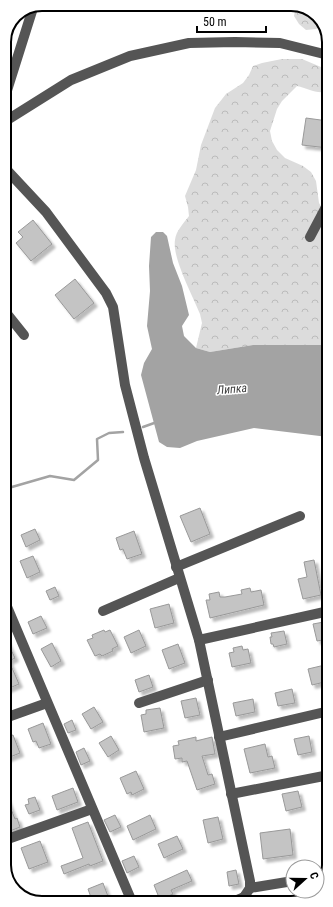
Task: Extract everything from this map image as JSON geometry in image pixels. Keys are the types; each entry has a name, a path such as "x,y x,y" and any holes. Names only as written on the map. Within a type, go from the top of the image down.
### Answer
{"street":[{"path":"11,78 32,13"},
{"path":"11,118 70,80 130,56 189,43 280,43 322,54"},
{"path":"11,174 46,212 106,292 113,307 125,385 149,475 199,640 250,881 248,896 285,883"},
{"path":"310,237 322,214"},
{"path":"11,318 24,334"},
{"path":"176,567 300,516"},
{"path":"103,611 179,578"},
{"path":"199,640 322,612"},
{"path":"11,616 129,896"},
{"path":"139,703 208,680"},
{"path":"11,716 47,703"},
{"path":"219,737 322,713"},
{"path":"231,794 322,776"},
{"path":"11,838 92,809"}],"green space":[{"path":"295,11 303,13 318,27 306,30 299,24 294,16"},
{"path":"282,59 302,59 322,67 322,92 316,92 297,86 282,101 277,109 270,131 272,141 277,150 285,158 303,166 311,172 316,181 319,203 322,208 322,345 253,345 210,352 196,348 202,323 200,314 180,267 175,248 175,240 180,228 189,216 185,196 196,170 201,145 215,108 226,94 243,83 253,66"}],"water":[{"path":"156,232 163,232 167,236 173,263 182,286 189,315 182,326 184,336 196,348 210,352 253,345 322,345 322,436 254,428 197,441 180,448 167,447 159,442 141,375 144,363 152,349 147,326 150,291 149,266 151,237"}],"building":[{"path":"306,118 322,120 322,147 302,145"},
{"path":"33,220 52,244 31,261 16,243 23,237 18,232"},
{"path":"75,279 94,303 74,319 55,295"},
{"path":"200,508 210,534 191,542 180,516"},
{"path":"35,529 40,540 26,547 21,535"},
{"path":"134,531 142,554 127,559 123,549 120,550 116,538"},
{"path":"33,556 40,572 27,578 20,561"},
{"path":"314,560 321,595 303,599 298,579 307,577 304,562"},
{"path":"55,587 59,596 50,600 46,591"},
{"path":"250,588 251,592 261,590 264,605 210,618 206,600 210,600 209,594 219,592 220,597 225,597 242,594 241,590"},
{"path":"169,604 174,623 155,628 150,609"},
{"path":"41,616 47,628 33,634 28,622"},
{"path":"322,622 322,640 317,641 313,624"},
{"path":"104,630 105,632 110,630 118,646 112,649 113,651 102,656 100,654 95,656 87,640 93,638 92,635"},
{"path":"139,630 146,646 131,653 124,637"},
{"path":"284,631 287,644 274,647 273,644 271,644 271,633"},
{"path":"52,643 61,661 51,667 41,649"},
{"path":"178,644 185,663 169,669 162,650"},
{"path":"242,646 243,650 248,649 251,663 232,667 229,653 234,652 233,648"},
{"path":"11,650 15,658 11,660"},
{"path":"11,666 19,684 11,687"},
{"path":"322,666 322,683 312,685 308,669"},
{"path":"149,675 153,687 139,692 135,680"},
{"path":"292,689 295,703 278,706 275,693"},
{"path":"196,698 200,715 185,718 181,701"},
{"path":"253,699 255,712 236,716 233,703"},
{"path":"94,707 103,722 91,729 82,714"},
{"path":"160,708 164,728 144,732 141,715 146,714 146,710"},
{"path":"72,720 76,730 68,733 64,724"},
{"path":"43,723 51,744 39,748 36,741 33,742 28,729"},
{"path":"13,735 20,753 11,757 11,736"},
{"path":"111,736 119,750 108,757 99,743"},
{"path":"309,736 312,752 298,755 294,739"},
{"path":"196,737 196,741 212,737 215,754 202,756 208,775 212,774 215,784 197,790 187,761 182,762 182,758 175,759 173,746 179,745 178,741"},
{"path":"265,744 268,757 272,756 275,768 250,773 244,749"},
{"path":"84,748 90,761 81,765 76,752"},
{"path":"136,771 144,789 132,795 131,792 127,794 120,778"},
{"path":"73,788 78,802 57,810 52,796"},
{"path":"298,791 302,807 286,811 282,794"},
{"path":"35,797 40,810 29,814 25,805 29,804 28,799"},
{"path":"11,809 15,819 17,818 20,827 11,831"},
{"path":"115,815 121,827 110,832 104,820"},
{"path":"150,815 156,829 133,840 127,826"},
{"path":"218,817 223,839 208,843 203,820"},
{"path":"88,822 103,861 90,866 89,864 64,874 61,866 83,858 72,828"},
{"path":"290,829 293,855 263,859 260,833"},
{"path":"177,836 183,849 164,858 158,844"},
{"path":"40,841 48,862 29,869 21,848"},
{"path":"134,856 139,867 127,873 122,861"},
{"path":"187,870 192,881 171,890 173,894 169,896 158,896 154,885"},
{"path":"236,870 239,884 229,886 227,872"},
{"path":"103,883 108,896 90,896 88,889"}],"waterway":[{"name":"Липка","path":"143,427 157,422"},
{"name":"Липка","path":"11,487 50,476 74,480 98,460 97,439 109,433 123,432"}]}
